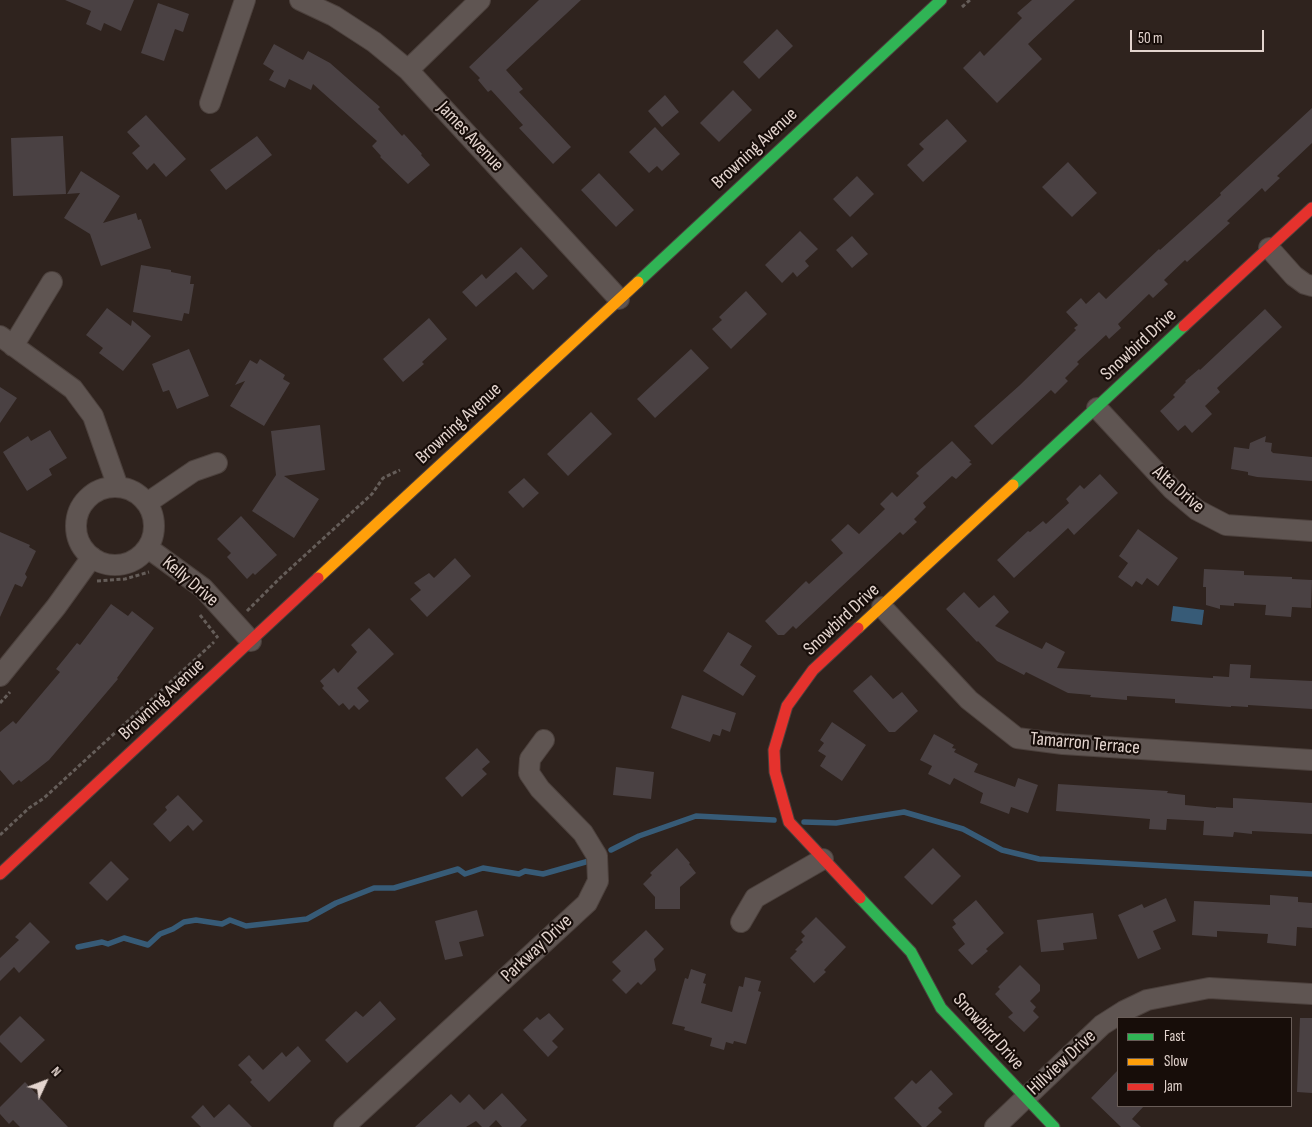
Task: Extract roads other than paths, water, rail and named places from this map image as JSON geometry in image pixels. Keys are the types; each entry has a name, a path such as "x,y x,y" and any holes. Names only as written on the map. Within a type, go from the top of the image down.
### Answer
{"street":[{"path":"210,103 245,0"},
{"name":"James Avenue","path":"300,0 334,16 366,36 408,70 619,299"},
{"path":"408,70 480,0"},
{"name":"Browning Avenue","path":"0,874 941,0"},
{"name":"Snowbird Drive","path":"1054,1127 941,1008 910,952 789,822 775,772 774,750 779,730 787,706 812,670 1312,208"},
{"path":"1269,248 1294,276 1312,286"},
{"path":"52,282 7,341 73,389 93,416 118,486"},
{"name":"Alta Drive","path":"1097,408 1172,489 1197,510 1226,525 1312,531"},
{"path":"147,503 194,471 216,463"},
{"path":"118,486 129,489 147,503 154,525 153,537 148,548 139,557 128,563 116,565 103,563 92,557 83,548 77,537 78,512 84,501 94,493 105,488 118,486"},
{"name":"Kelly Drive","path":"148,548 203,588 251,641"},
{"path":"4,676 92,557"},
{"name":"Tamarron Terrace","path":"882,607 969,700 1017,738 1062,744 1312,760"},
{"name":"Parkway Drive","path":"344,1127 587,903 598,881 597,856 583,833 540,789 529,773 530,759 544,740"},
{"path":"741,922 755,898 823,859"},
{"name":"Hillview Drive","path":"995,1127 1102,1025 1124,1011 1147,1000 1209,988 1312,994"}],"water":[{"path":"1173,606 1204,610 1202,625 1171,621"}],"waterway":[{"path":"804,822 836,823 904,812 963,829 1002,850 1039,859 1312,874"},
{"path":"611,850 639,836 696,816 774,820"},
{"path":"78,947 102,942 108,944 124,938 148,945 160,934 184,922 196,920 222,924 230,920 246,926 307,919 336,903 374,888 394,888 458,869 465,874 483,868 519,874 525,871 543,874 589,861"}]}
